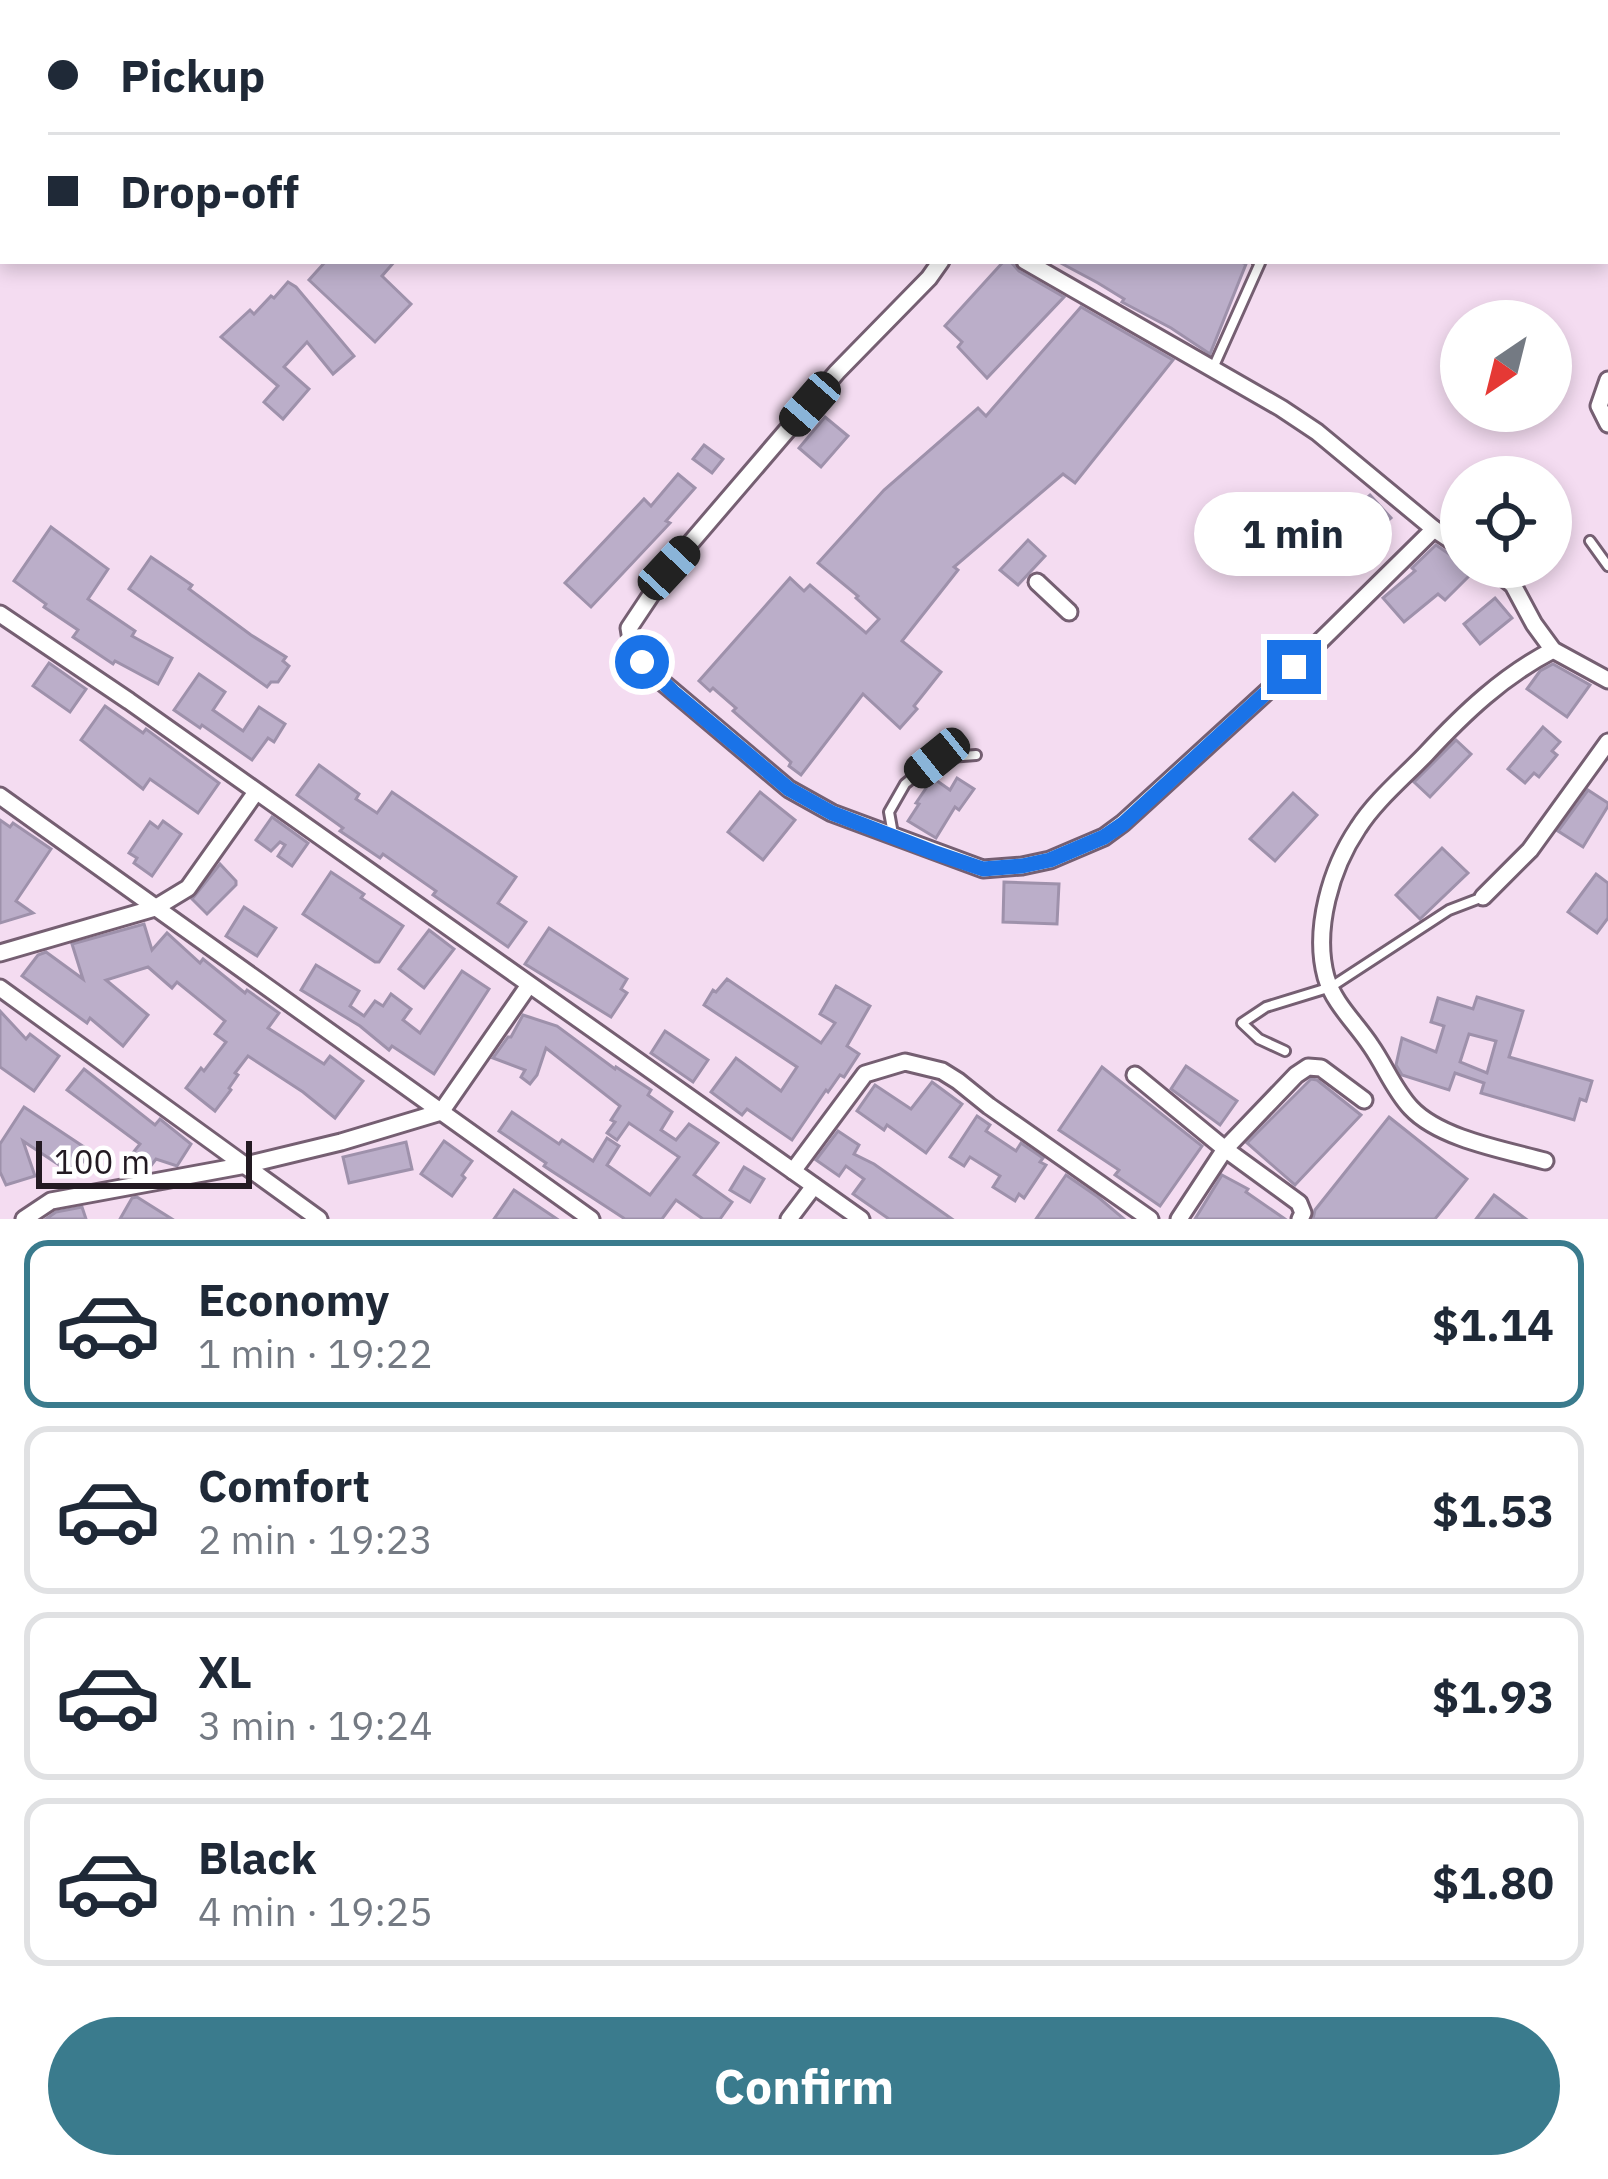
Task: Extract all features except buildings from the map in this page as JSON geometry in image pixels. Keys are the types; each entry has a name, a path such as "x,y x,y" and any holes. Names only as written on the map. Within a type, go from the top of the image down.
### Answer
{"street":[{"path":"938,264 837,372 669,568 629,628 642,662 655,676 789,789 832,813 983,869 1050,860 1104,837 1294,667 1434,529"},
{"path":"1030,264 1281,408 1440,533"},
{"path":"1608,380 1599,406 1608,424"},
{"path":"1037,582 1069,612"},
{"path":"1515,588 1553,650 1608,680"},
{"path":"0,614 861,1219"},
{"path":"1546,1161 1462,1137 1414,1112 1330,987 1323,954 1328,895 1356,830 1465,713 1523,665 1553,650"},
{"path":"1483,897 1530,850 1608,742"},
{"path":"0,953 155,908 188,888 256,792"},
{"path":"0,796 591,1219"},
{"path":"24,1219 51,1201 246,1165 441,1112 529,985"},
{"path":"0,988 320,1219"},
{"path":"793,1171 865,1074 905,1062 942,1071 958,1081 1150,1219"},
{"path":"1179,1219 1225,1149 1301,1070 1322,1068 1364,1100"},
{"path":"1135,1076 1299,1203 1300,1219"},
{"path":"789,1219 814,1186"}],"lane":[{"path":"1212,370 1260,264"},
{"path":"1590,541 1608,566"},
{"path":"893,835 889,812 905,784 937,758 976,755"},
{"path":"1285,1051 1259,1039 1242,1023 1266,1007 1330,987 1449,910 1483,897"}],"route":[{"path":"642,662 789,789 832,813 983,869 1050,860 1104,837 1294,667"}]}
